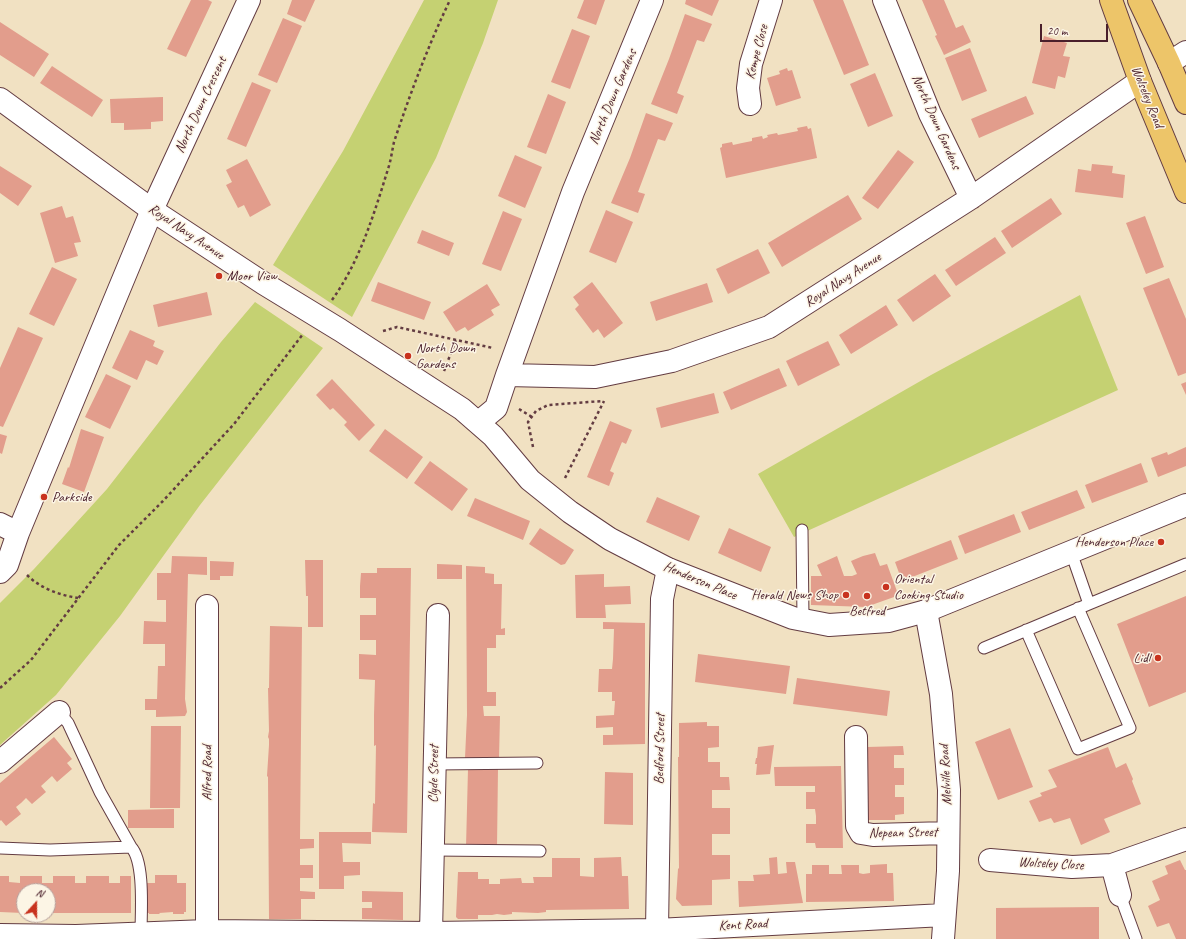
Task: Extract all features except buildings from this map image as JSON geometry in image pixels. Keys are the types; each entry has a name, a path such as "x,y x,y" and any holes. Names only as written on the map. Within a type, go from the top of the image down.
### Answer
{"main road":[{"name":"Wolseley Road","path":"1111,0 1140,81 1186,192"},
{"path":"1139,0 1178,57 1186,103"}],"street":[{"name":"North Down Crescent","path":"152,210 249,0"},
{"name":"North Down Gardens","path":"479,422 496,408 573,192 652,0"},
{"name":"Kempe Close","path":"750,104 748,88 751,64 771,0"},
{"name":"North Down Gardens","path":"884,0 930,114 971,198"},
{"name":"Royal Navy Avenue","path":"507,375 595,377 672,361 769,327 971,198 1140,81"},
{"name":"Royal Navy Avenue","path":"0,99 152,210 263,283 319,317 462,409 479,422"},
{"path":"5,565 9,528 152,210"},
{"name":"Henderson Place","path":"479,422 493,436 530,480 570,512 606,536 668,569 787,616 829,625 889,621 926,611 1186,505"},
{"name":"Bedford Street","path":"657,930 662,599 668,569"},
{"name":"Alfred Road","path":"207,606 207,935"},
{"name":"Melville Road","path":"926,611 941,694 949,790 948,871 943,939"},
{"name":"Clyde Street","path":"431,933 438,616"},
{"path":"0,762 59,712"},
{"name":"Nepean Street","path":"856,737 857,826 861,834 948,833"},
{"name":"Wolseley Close","path":"990,860 1072,867 1112,865 1186,839"},
{"path":"1112,865 1120,895"},
{"name":"Kent Road","path":"0,935 76,936 141,934 207,935 657,930 944,916"}],"lane":[{"path":"802,530 803,620"},
{"path":"1071,552 1089,604"},
{"path":"984,648 1186,564"},
{"path":"1026,630 1078,749 1130,728 1078,608"},
{"path":"59,712 68,723 100,792 131,847 135,851 139,861 141,934"},
{"path":"434,764 537,763"},
{"path":"0,848 50,850 131,847"},
{"path":"433,850 540,851"},
{"path":"1120,895 1136,939"}],"path":[{"path":"0,688 31,660 119,545 163,501 234,424 304,333 319,317 340,288 362,246 389,167 397,136 431,40 450,0"},
{"path":"355,340 396,327 515,352"},
{"path":"442,376 456,340"},
{"path":"552,498 570,470 603,401 617,389 616,372"},
{"path":"499,398 532,417"},
{"path":"533,450 528,422 536,411 548,405 603,401"},
{"path":"5,565 50,590 65,596 78,598"}],"green space":[{"path":"424,0 498,0 483,43 436,158 352,317 273,265 343,151"},
{"path":"1080,295 1118,390 794,537 758,474 931,375"},
{"path":"255,302 323,348 200,505 120,616 56,695 0,745 0,603 34,569 107,489 221,342"}],"place":[{"name":"Moor View","path":"219,276"},
{"name":"North Down Gardens","path":"408,356"},
{"name":"Parkside","path":"44,497"},
{"name":"Henderson Place","path":"1161,542"},
{"name":"Oriental Cooking Studio","path":"886,587"},
{"name":"Herald News Shop","path":"846,595"},
{"name":"Betfred","path":"867,596"},
{"name":"Lidl","path":"1158,658"}]}
